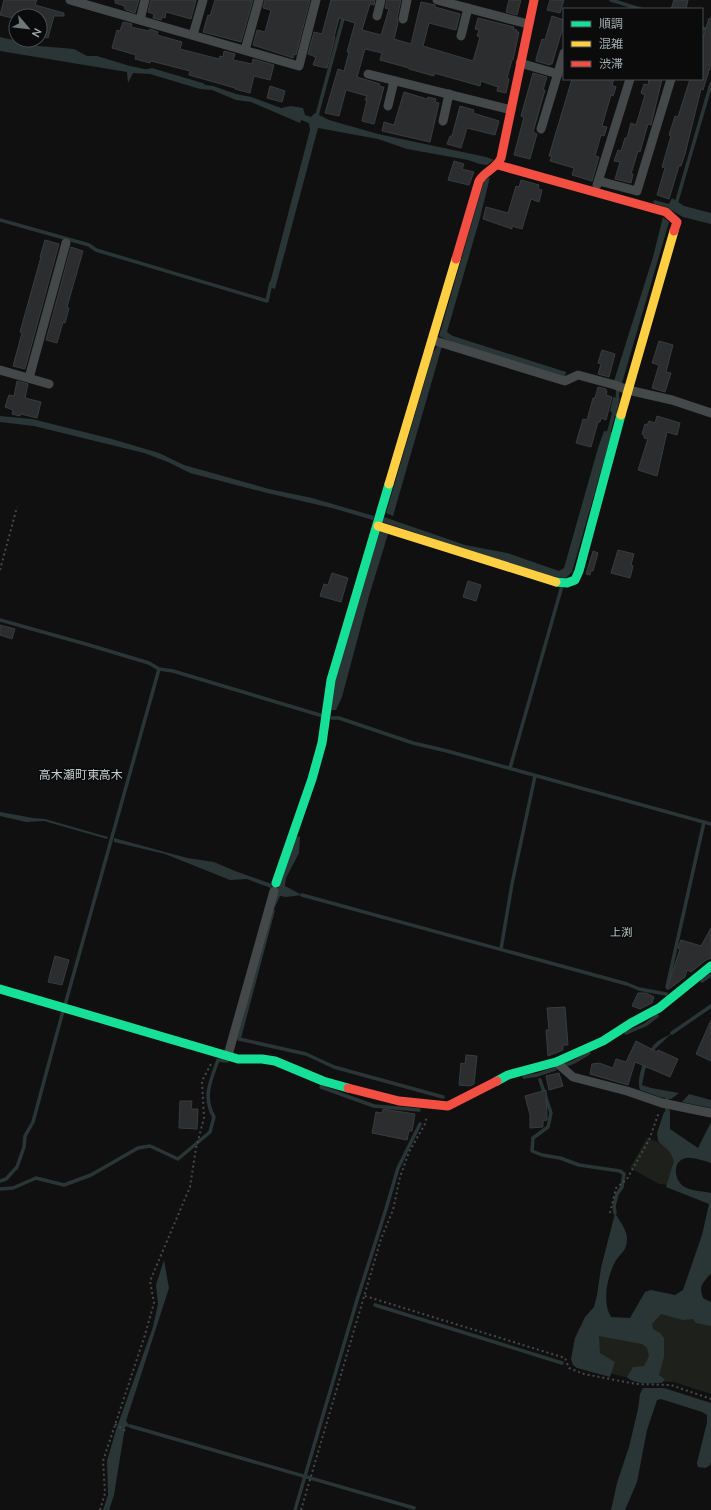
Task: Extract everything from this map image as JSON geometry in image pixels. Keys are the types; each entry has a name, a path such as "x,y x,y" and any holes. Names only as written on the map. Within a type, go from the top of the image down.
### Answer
{"street":[{"path":"70,0 299,66 316,0"},
{"path":"140,20 145,0"},
{"path":"193,35 203,0"},
{"path":"245,50 259,0"},
{"path":"377,16 381,0"},
{"path":"403,19 407,0"},
{"path":"437,0 464,5 528,24"},
{"path":"228,1055 275,887 312,779 322,743 331,680 480,181 486,172 491,170 499,162 534,0"},
{"path":"461,36 464,5"},
{"path":"541,129 563,56"},
{"path":"520,63 558,74"},
{"path":"368,74 510,110"},
{"path":"388,106 394,80"},
{"path":"596,192 630,80"},
{"path":"599,181 637,191 671,80"},
{"path":"443,121 449,94"},
{"path":"379,521 563,583 575,580 579,571 621,388 677,222 669,214 499,162"},
{"path":"29,378 66,243"},
{"path":"432,340 565,381 578,375 621,388 672,400 711,413"},
{"path":"0,370 49,384"},
{"path":"0,989 217,1051 238,1059 262,1059 275,1061 323,1081 399,1101 448,1106 508,1075 556,1062 603,1041 631,1023 659,1008 711,966"},
{"path":"556,1062 573,1077 627,1091 666,1104 711,1113"}],"path":[{"path":"0,570 17,507"},
{"path":"100,1510 105,1493 103,1461 144,1338 154,1303 150,1281 190,1187 197,1140 204,1118 202,1081 217,1051"},
{"path":"610,1213 616,1188 627,1179 649,1140 666,1104"},
{"path":"301,1510 381,1239 394,1210 400,1177 409,1152 425,1124 427,1114"},
{"path":"364,1296 565,1358 569,1368 580,1372 636,1384 671,1385 711,1399"},
{"path":"116,1424 127,1432"}],"shaded area":[{"path":"0,37 8,39 8,48 48,48 48,47 74,49 87,56 97,56 196,84 213,86 236,94 251,97 281,108 291,106 303,108 305,115 311,117 315,113 329,120 378,134 494,160 487,165 480,164 468,160 407,149 378,139 318,128 275,289 269,287 310,130 309,123 301,120 300,123 251,102 236,100 212,90 200,89 150,74 133,73 128,83 127,72 0,51"},
{"path":"490,177 480,218 447,332 453,336 566,372 565,377 455,344 439,336 484,181"},
{"path":"672,198 684,206 711,213 711,224 683,217 669,209 669,204"},
{"path":"663,217 669,222 622,383 614,381 653,257"},
{"path":"438,345 442,346 393,516 386,513 433,353"},
{"path":"613,397 620,398 616,417 610,411"},
{"path":"0,416 32,419 112,439 159,453 184,465 269,489 312,498 374,516 373,520 332,508 190,473 168,462 144,453 34,426 0,422"},
{"path":"604,431 612,432 572,572 566,578 550,576 382,522 384,517 465,545 507,553 559,571 564,568"},
{"path":"380,531 388,534 369,596 342,697 336,710 331,710 335,680"},
{"path":"0,812 45,819 108,837 107,839 44,821 26,822 0,816"},
{"path":"300,836 299,853 286,878 285,886 302,895 286,897 280,896 273,911 273,903 295,838"},
{"path":"114,838 187,858 214,862 272,884 271,888 247,879 230,880 165,854 114,842"},
{"path":"672,1033 655,1049 645,1070 642,1085 679,1093 671,1099 640,1090 639,1079 644,1061 650,1050 657,1042"},
{"path":"689,1094 711,1100 711,1108 682,1102"},
{"path":"670,1110 670,1129 698,1148 711,1122 711,1163 686,1158 678,1163 676,1175 680,1183 686,1188 711,1193 711,1273 702,1284 701,1290 703,1298 711,1302 711,1326 696,1323 693,1319 683,1320 661,1314 652,1324 653,1329 660,1333 664,1338 664,1357 659,1375 665,1379 662,1383 643,1383 630,1380 627,1377 633,1367 644,1366 649,1356 647,1348 642,1344 599,1336 600,1353 615,1362 610,1377 577,1368 573,1365 571,1359 575,1338 585,1317 594,1307 601,1268 615,1213 627,1235 627,1243 625,1249 612,1268 608,1282 606,1297 608,1311 611,1317 630,1318 645,1292 651,1290 675,1295 683,1290 702,1235 709,1204 666,1187 674,1161 670,1152 658,1141 657,1133 664,1112"},
{"path":"647,1138 678,1149 670,1185 659,1184 630,1168"},
{"path":"164,1260 169,1288 126,1421 130,1426 125,1427 114,1495 109,1510 103,1510 108,1495 107,1461 116,1430 153,1327 158,1304 156,1285"},
{"path":"655,1304 711,1313 711,1394 674,1382 641,1381 592,1369 593,1323 635,1332"},
{"path":"643,1388 664,1388 711,1403 711,1463 709,1466 704,1468 698,1467 697,1463 707,1422 707,1415 661,1399 657,1400 647,1430 637,1482 625,1510 611,1510 617,1483 629,1447 640,1394"}],"building":[{"path":"4,0 37,0 35,5 46,8 8,8 8,17 0,15"},
{"path":"115,0 139,0 135,13 126,10 124,8 125,6 115,3"},
{"path":"151,0 196,0 191,19 166,12 165,18 162,17 161,20 153,18 154,14 148,12"},
{"path":"215,0 253,0 241,42 203,32 208,15 210,16"},
{"path":"265,0 310,0 296,55 294,54 293,58 253,45 257,30 265,32 271,10 263,8"},
{"path":"331,0 375,0 374,5 370,4 362,30 381,35 389,9 385,8 387,0 401,0 394,39 411,44 421,2 435,5 435,7 460,14 456,30 429,23 423,46 473,61 480,37 477,36 479,30 475,29 478,18 514,27 513,29 517,30 516,32 519,32 513,60 507,78 509,79 506,93 497,91 498,87 481,81 480,86 434,73 434,76 380,60 382,53 365,49 357,77 380,84 379,86 384,87 374,124 362,121 367,96 346,90 339,116 325,113 338,69 344,71 349,52 347,52 355,23 339,18 327,68 313,65 316,57 308,54 314,32 322,34"},
{"path":"509,0 521,0 517,15 506,12"},
{"path":"550,0 564,0 560,13 547,10"},
{"path":"674,0 688,0 686,8 671,8"},
{"path":"48,9 64,13 64,16 54,16 48,38"},
{"path":"552,16 563,20 563,27 552,64 550,65 536,61 542,39 545,40"},
{"path":"709,18 711,19 711,64 703,90 701,89 685,154 681,166 679,166 669,199 657,195 665,168 662,167 675,116 678,117 690,80 703,80 703,38"},
{"path":"123,22 132,24 131,27 149,31 150,29 158,32 157,35 182,42 180,49 219,59 220,56 223,57 224,51 235,54 233,60 252,64 253,59 274,65 270,80 254,76 250,93 189,75 190,71 151,61 150,63 135,59 136,55 112,48 117,30 120,31"},
{"path":"533,73 547,77 543,90 545,90 533,132 537,134 530,159 514,155 524,117 521,116"},
{"path":"572,80 614,80 612,85 616,87 613,96 611,95 602,126 607,127 604,136 601,135 595,156 599,157 592,181 572,175 574,168 550,161 552,156 549,156"},
{"path":"649,80 662,80 651,125 648,124 640,152 638,151 631,174 633,174 631,183 615,179 620,162 614,161 618,150 621,151 625,138 627,138 631,123 636,125 645,95 641,93 644,84 648,85"},
{"path":"270,86 285,91 282,102 267,98"},
{"path":"404,92 427,99 428,97 436,99 435,102 439,103 430,142 382,131 384,122 394,125"},
{"path":"460,106 474,110 473,113 499,121 495,135 467,128 461,148 447,144 450,136 452,136"},
{"path":"454,161 464,164 462,169 474,172 469,185 448,180"},
{"path":"521,180 539,185 538,189 542,190 539,202 531,199 522,229 512,226 512,229 483,219 486,207 508,213 516,186 519,187"},
{"path":"45,240 59,244 25,369 13,366 22,333 20,332"},
{"path":"71,247 83,251 67,307 69,308 65,323 63,322 57,343 46,340"},
{"path":"659,341 673,345 666,372 671,373 665,392 652,388 659,365 652,363"},
{"path":"602,350 615,354 609,377 598,374 601,364 598,363"},
{"path":"17,381 28,384 25,398 41,402 37,418 21,414 20,416 12,414 13,410 5,407 9,395 14,396"},
{"path":"598,387 606,389 606,395 612,397 606,420 601,418 600,422 598,422 591,447 576,443 583,419 587,420 593,398 595,398"},
{"path":"657,416 680,423 677,435 667,432 657,476 638,470 648,439 644,438 644,435 642,434 645,424 647,425 649,421 655,423"},
{"path":"618,550 634,554 630,578 611,573"},
{"path":"593,551 598,553 593,571 591,571 590,575 586,574"},
{"path":"332,573 348,578 341,602 320,596 324,584 328,585"},
{"path":"468,581 481,585 476,601 463,597"},
{"path":"0,625 15,629 12,639 0,635"},
{"path":"711,928 711,958 706,960 691,972 687,970 685,977 667,989 680,949 678,948 681,940 701,946"},
{"path":"55,956 69,960 62,985 48,982"},
{"path":"638,993 646,993 654,997 652,1003 640,1009 632,1006"},
{"path":"565,1007 568,1045 563,1045 563,1050 548,1056 546,1030 549,1030 547,1008"},
{"path":"711,1020 711,1061 696,1054"},
{"path":"636,1041 657,1052 658,1050 678,1059 670,1077 635,1062 628,1085 590,1074 592,1064 599,1063 613,1068 616,1059 626,1062"},
{"path":"466,1055 477,1056 474,1084 470,1086 459,1085 461,1063 465,1064"},
{"path":"559,1073 563,1086 549,1090 546,1076"},
{"path":"546,1090 547,1120 543,1121 543,1127 530,1128 530,1115 525,1096"},
{"path":"180,1101 192,1101 191,1109 198,1109 197,1129 179,1128"},
{"path":"383,1109 415,1114 412,1131 409,1131 407,1140 372,1133 376,1112 382,1113"}],"waterway":[{"path":"611,0 637,8"},
{"path":"316,119 344,15"},
{"path":"703,28 711,31"},
{"path":"147,71 152,70 203,85"},
{"path":"676,204 711,84"},
{"path":"655,202 673,207"},
{"path":"0,220 89,245 96,250 267,301 271,283"},
{"path":"617,402 618,386"},
{"path":"608,435 614,412"},
{"path":"510,768 562,586"},
{"path":"0,620 149,663 159,669 173,671 323,716"},
{"path":"65,1005 159,669"},
{"path":"332,718 339,718 413,743 711,824"},
{"path":"501,949 512,884 535,776"},
{"path":"667,987 704,822"},
{"path":"302,895 627,984 639,989 666,994"},
{"path":"273,911 239,1039 306,1054 334,1067 443,1097"},
{"path":"702,981 711,975"},
{"path":"672,1033 711,1006"},
{"path":"0,1181 6,1179 17,1167 24,1147 25,1136 33,1122 63,1011"},
{"path":"626,1033 645,1025 657,1016"},
{"path":"562,1066 574,1062 589,1053"},
{"path":"0,1189 13,1188 36,1178 64,1185 91,1175 138,1148 150,1146 178,1159 210,1132 214,1117 210,1110 208,1095 210,1082 218,1060 227,1061"},
{"path":"524,1077 537,1075 555,1069"},
{"path":"540,1080 551,1113 548,1127 533,1138 532,1151 542,1155 560,1158 579,1165 620,1171 624,1174 622,1187 617,1194 614,1206 615,1213"},
{"path":"321,1087 374,1106 419,1110"},
{"path":"667,1098 667,1111"},
{"path":"295,1510 398,1168 420,1124"},
{"path":"375,1305 562,1363"},
{"path":"130,1426 414,1508"}],"traffic: fast":[{"path":"556,582 567,583 575,580 579,571 621,415"},
{"path":"276,883 312,779 322,743 331,680 389,484"},
{"path":"497,1081 508,1075 556,1062 603,1041 631,1023 659,1008 711,966"},
{"path":"0,989 238,1059 262,1059 275,1061 323,1081 348,1088"}],"traffic: slow":[{"path":"621,415 674,231"},
{"path":"389,484 456,259"},
{"path":"378,526 556,582"}],"traffic: jam":[{"path":"456,259 479,181 499,162 501,158 534,0"},
{"path":"498,165 666,212 677,222 674,231"},
{"path":"348,1088 399,1101 448,1106 497,1081"}],"district":[{"name":"高木瀬町東高木","path":"81,775"},
{"name":"上渕","path":"621,932"}]}
